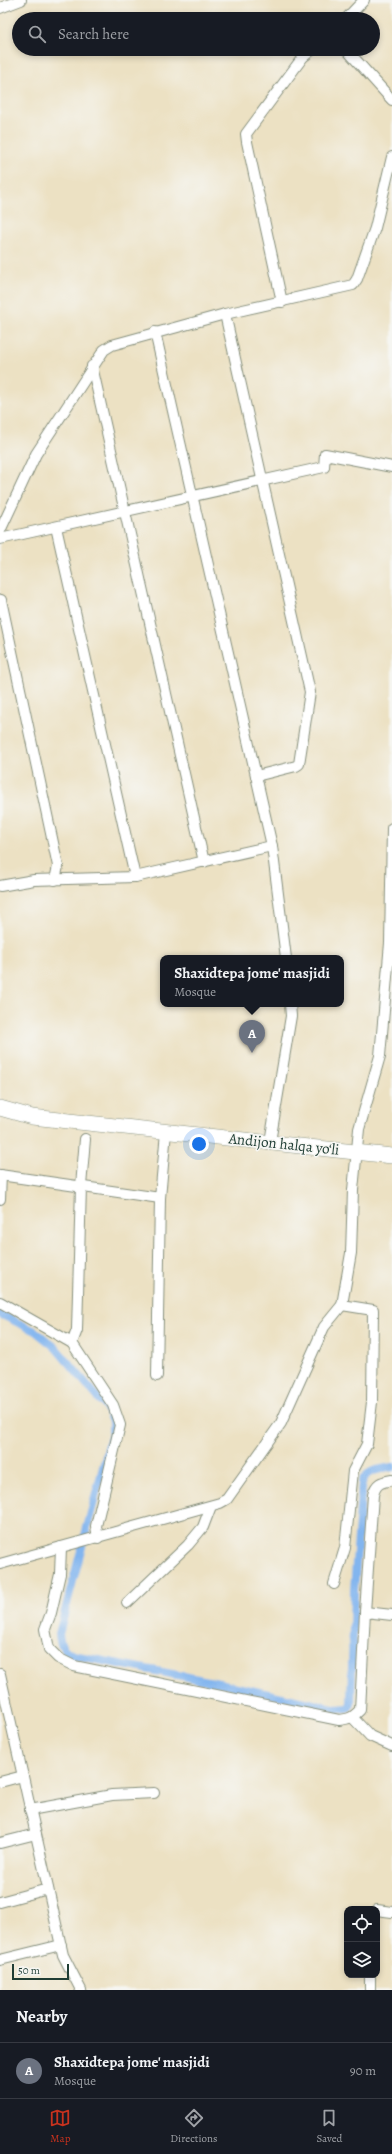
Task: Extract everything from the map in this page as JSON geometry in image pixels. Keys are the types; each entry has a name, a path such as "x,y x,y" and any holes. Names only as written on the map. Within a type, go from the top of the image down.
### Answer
{"highway":[{"name":"Andijon halqa yo‘li","path":"0,1108 32,1117 392,1156"},
{"name":"Andijon halqa yo‘li","path":"0,1119 32,1117"}],"street":[{"path":"0,8 21,0"},
{"path":"353,12 364,0"},
{"path":"282,302 246,142 246,134 304,56"},
{"path":"352,56 392,100"},
{"path":"0,531 36,454 92,366 108,346 225,314 353,285 357,279 375,228 392,157"},
{"path":"225,314 310,692 299,764 256,776"},
{"path":"156,332 272,846 286,955"},
{"path":"92,366 204,862"},
{"path":"0,539 263,482 324,467 325,454 392,467"},
{"path":"56,527 135,877"},
{"path":"1,600 58,866 55,880"},
{"path":"0,1564 211,1506 227,1498 281,1423 324,1326 342,1305 351,1253 353,1190 359,1129 380,1056 391,943 392,828"},
{"path":"0,886 34,880 135,877 272,846"},
{"path":"270,1142 291,1016 290,1007"},
{"path":"157,1376 160,1198 166,1132"},
{"path":"72,1343 77,1330 81,1186 85,1139"},
{"path":"0,1199 0,1175 160,1198"},
{"path":"0,1302 72,1343 113,1405 120,1425 96,1526 95,1539"},
{"path":"334,1584 345,1548 353,1471 367,1444 372,1402 373,1310 342,1305"},
{"path":"65,1546 51,1613 45,1629 49,1649 58,1658 74,1666 339,1720 353,1718 360,1710 373,1495 379,1482 392,1480"},
{"path":"127,1603 188,1545 203,1527 211,1506"},
{"path":"365,1612 392,1614"},
{"path":"0,1674 63,1955 81,1990"},
{"path":"353,1718 370,1736 392,1746"},
{"path":"0,1782 23,1776"},
{"path":"30,1810 112,1795 154,1793"},
{"path":"0,1843 36,1834"},
{"path":"0,1902 48,1889"},
{"path":"380,1910 392,1912"},
{"path":"0,1960 61,1945"},
{"path":"370,1978 370,1990"}],"waterway":[{"path":"0,1314 35,1331 55,1347 106,1407 112,1422 112,1433 59,1634 63,1647 73,1655 219,1683 337,1709 348,1708 351,1704 354,1590 362,1482 371,1472 392,1467"}],"place":[{"name":"Shaxidtepa jome' masjidi","path":"252,1053"}]}
